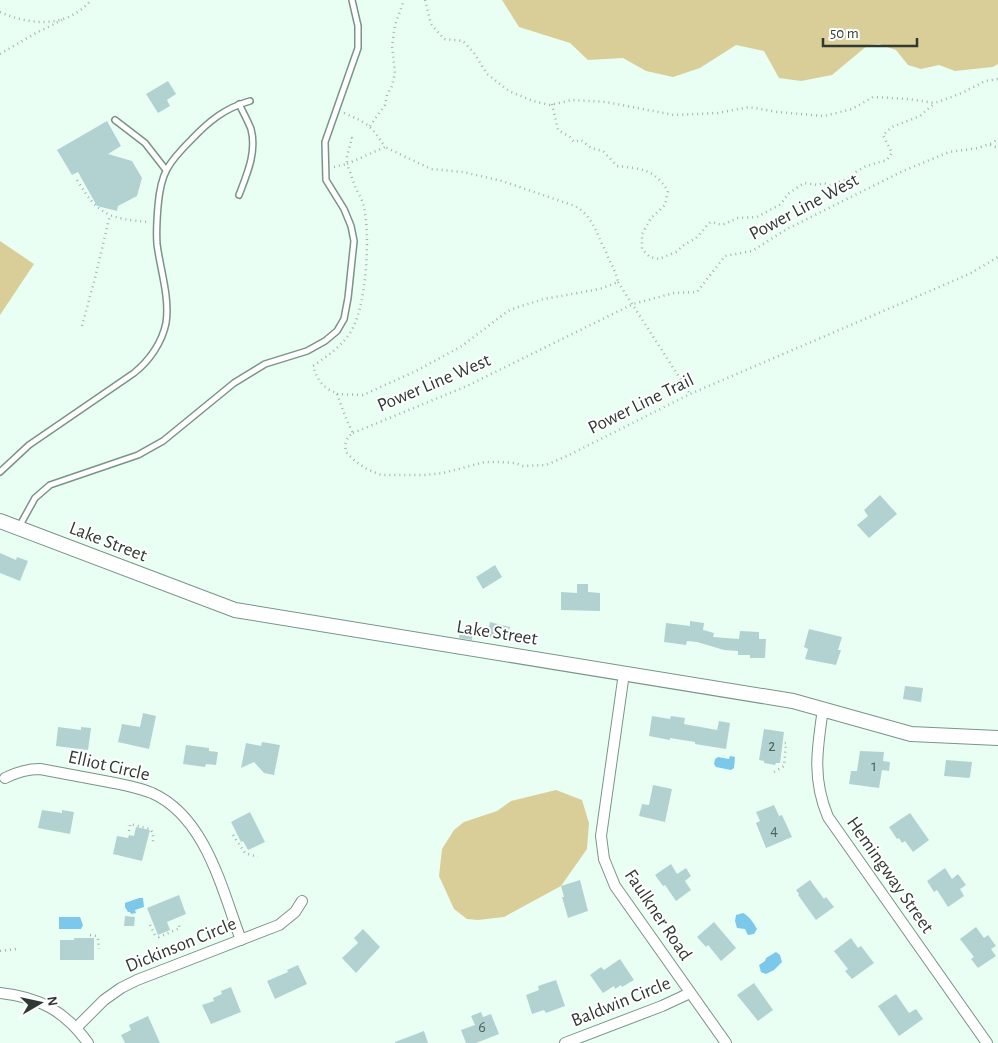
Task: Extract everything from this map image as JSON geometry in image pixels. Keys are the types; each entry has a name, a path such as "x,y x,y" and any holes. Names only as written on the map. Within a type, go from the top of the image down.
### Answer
{"main road":[{"name":"Lake Street","path":"0,521 235,610 793,701 911,734 998,738"}],"street":[{"name":"Faulkner Road","path":"624,673 601,836 604,859 615,886 726,1043"},
{"name":"Hemingway Street","path":"823,709 816,764 821,800 828,817 987,1043"},
{"name":"Elliot Circle","path":"5,778 27,769 40,769 129,786 154,794 165,800 184,817 200,837 214,866 241,940"},
{"name":"Dickinson Circle","path":"77,1027 104,1000 121,988 155,972 279,925 295,912 302,901"},
{"path":"0,993 28,997 45,1004 62,1014 77,1027 88,1043"},
{"name":"Baldwin Circle","path":"565,1043 662,1006 690,993"}],"lane":[{"path":"18,528 35,498 50,485 138,455 163,441 234,383 265,364 307,351 325,341 337,331 344,319 348,298 354,241 351,226 344,209 326,180 325,142 358,48 358,26 352,0"},
{"path":"0,472 29,445 134,373 152,355 164,331 166,318 156,222 159,197 166,170 179,152 203,127 224,111 250,100"},
{"path":"239,104 251,129 253,142 252,161 239,195"},
{"path":"115,120 146,143 166,170"}],"path":[{"path":"0,54 85,7 91,0"},
{"path":"370,126 386,105 386,95 392,86 395,73 392,46 395,25 404,0"},
{"path":"425,0 431,24 444,40 463,42 474,53 487,74 509,91 552,104 572,100 606,102 674,115 718,113 749,108 824,116 852,109 873,97 936,103"},
{"path":"0,12 32,22 66,18"},
{"path":"552,104 558,130 572,138 574,142 581,140 592,148 603,151 617,166 637,167 655,176 663,183 668,191 665,205 651,218 642,234 642,248 650,257 659,259 676,252 702,234 711,222 722,225 738,218 757,217 781,204 788,194 804,183 830,184 848,179 866,166 887,160 892,153 883,135 892,127 920,116 936,103 962,93 985,81 998,79"},
{"path":"336,110 370,126 375,130 388,150 431,169 463,172 502,181 575,206 583,211 593,224 618,282 690,394"},
{"path":"350,137 352,138 346,156 347,164 362,201 368,226 368,242 362,297 356,324 345,339 330,354 313,366 318,380 325,388 337,394 363,395 416,371 454,350 508,311 544,299 600,289 618,282"},
{"name":"Power Line West","path":"353,433 467,386 632,304 674,293 696,292 725,256 752,251 787,229 903,171 949,152 989,144 998,139"},
{"path":"989,144 998,148"},
{"path":"325,169 347,164 385,146"},
{"path":"77,180 89,200 104,213 132,220 156,222"},
{"path":"82,326 96,278 110,215"},
{"name":"Power Line Trail","path":"353,433 345,445 346,452 368,470 381,474 426,475 485,462 515,463 523,466 549,464 690,394 971,273 998,257"},
{"path":"337,394 353,433"},
{"path":"774,772 784,766 786,743 784,743"},
{"path":"129,831 130,824 150,828 153,833 153,844"},
{"path":"233,835 242,851 248,855 258,857"},
{"path":"150,925 155,935 159,936 180,928 178,923"},
{"path":"90,935 97,936 99,949"},
{"path":"0,951 16,949"}],"shaded area":[{"path":"502,0 998,0 998,64 993,67 955,71 939,65 921,69 908,65 896,50 879,44 868,45 832,75 801,81 779,78 764,51 736,45 700,68 673,77 646,71 623,58 588,60 570,43 519,27"},
{"path":"0,241 34,264 0,315"},
{"path":"556,790 582,800 589,823 587,849 561,886 504,917 478,920 467,919 454,909 439,876 442,849 454,830 464,822 497,811 511,801"}],"water":[{"path":"730,756 735,757 734,768 731,770 716,767 714,764 715,759 718,757 729,759"},
{"path":"143,898 144,907 135,910 136,913 131,914 125,907 125,903"},
{"path":"743,913 748,916 757,929 754,934 748,935 745,929 737,928 736,915"},
{"path":"59,917 80,917 83,925 81,929 59,929"},
{"path":"776,952 780,955 782,962 774,970 766,974 761,972 759,965"}],"building":[{"path":"168,81 176,94 167,100 170,106 158,113 146,94"},
{"path":"107,121 121,146 108,154 132,161 142,178 137,196 118,206 117,211 97,206 78,172 72,175 57,150"},
{"path":"880,495 897,514 869,538 857,525 868,516 864,510"},
{"path":"0,553 16,560 17,557 28,561 20,581 0,573"},
{"path":"495,565 502,577 483,589 476,577"},
{"path":"577,584 588,584 588,592 600,593 600,611 561,610 561,592 577,593"},
{"path":"690,621 704,623 703,630 714,633 713,637 739,639 740,631 759,632 759,639 766,639 765,658 750,658 750,655 738,655 738,651 724,650 697,642 687,641 686,645 664,642 666,623 690,626"},
{"path":"490,622 510,627 507,640 487,636"},
{"path":"809,629 842,637 838,650 841,650 836,665 805,659 808,649 804,647"},
{"path":"460,631 473,632 472,640 459,638"},
{"path":"905,686 923,688 921,702 903,699"},
{"path":"143,713 156,716 149,749 118,742 122,724 140,727"},
{"path":"652,716 670,719 671,716 685,718 684,724 717,730 719,721 730,723 726,749 695,744 695,742 649,736"},
{"path":"58,727 81,730 81,727 91,728 88,750 56,746"},
{"path":"764,729 784,732 780,763 775,765 759,760"},
{"path":"262,742 280,745 274,775 264,773 254,762 241,768 246,743 261,746"},
{"path":"186,745 209,748 209,751 218,752 216,765 206,764 205,767 183,764"},
{"path":"860,751 884,752 883,761 890,762 889,771 882,770 879,788 849,784 851,771 857,771"},
{"path":"946,760 972,762 970,777 944,776"},
{"path":"653,785 672,789 665,822 639,816 642,804 649,805"},
{"path":"774,805 779,816 782,815 792,837 766,848 756,823 760,821 756,812"},
{"path":"42,810 62,813 62,810 74,812 70,834 38,828"},
{"path":"250,812 265,842 248,850 243,841 241,842 231,822"},
{"path":"910,813 929,840 913,852 905,841 902,843 899,838 897,839 889,827"},
{"path":"136,827 150,830 142,861 113,854 117,836 128,838 129,835 134,836"},
{"path":"671,864 677,874 686,868 691,876 685,881 691,890 676,901 655,875"},
{"path":"945,868 952,879 958,874 966,885 960,889 964,896 948,907 937,890 934,892 927,881"},
{"path":"580,880 588,911 568,918 561,886"},
{"path":"810,880 824,899 826,897 834,907 816,920 796,890"},
{"path":"179,895 186,914 167,922 170,930 158,935 147,908"},
{"path":"125,916 135,917 134,926 124,926"},
{"path":"714,922 736,948 721,961 708,945 706,947 697,937"},
{"path":"976,927 984,938 988,935 996,946 991,949 996,956 978,968 971,959 974,957 960,939"},
{"path":"363,929 380,947 356,973 342,958 358,943 354,938"},
{"path":"74,938 94,938 94,960 60,960 60,940 74,940"},
{"path":"851,938 858,948 861,946 874,963 852,979 845,971 848,969 834,951"},
{"path":"620,959 634,980 622,987 621,985 615,989 614,986 603,993 590,975 601,967 604,970"},
{"path":"298,965 307,984 275,999 267,981 288,972 287,970"},
{"path":"556,980 565,1006 546,1013 544,1010 532,1014 526,995 539,990 538,986"},
{"path":"754,983 773,1010 758,1021 737,995"},
{"path":"231,987 241,1012 211,1024 202,1005 214,1001 213,998 222,994 221,991"},
{"path":"896,994 909,1013 916,1009 923,1019 899,1036 878,1006"},
{"path":"481,1012 483,1017 491,1014 499,1034 476,1043 466,1043 461,1030 475,1025 471,1016"},
{"path":"148,1016 160,1043 125,1043 121,1035 131,1030 129,1025"},
{"path":"424,1031 428,1043 395,1043 395,1042"}]}
